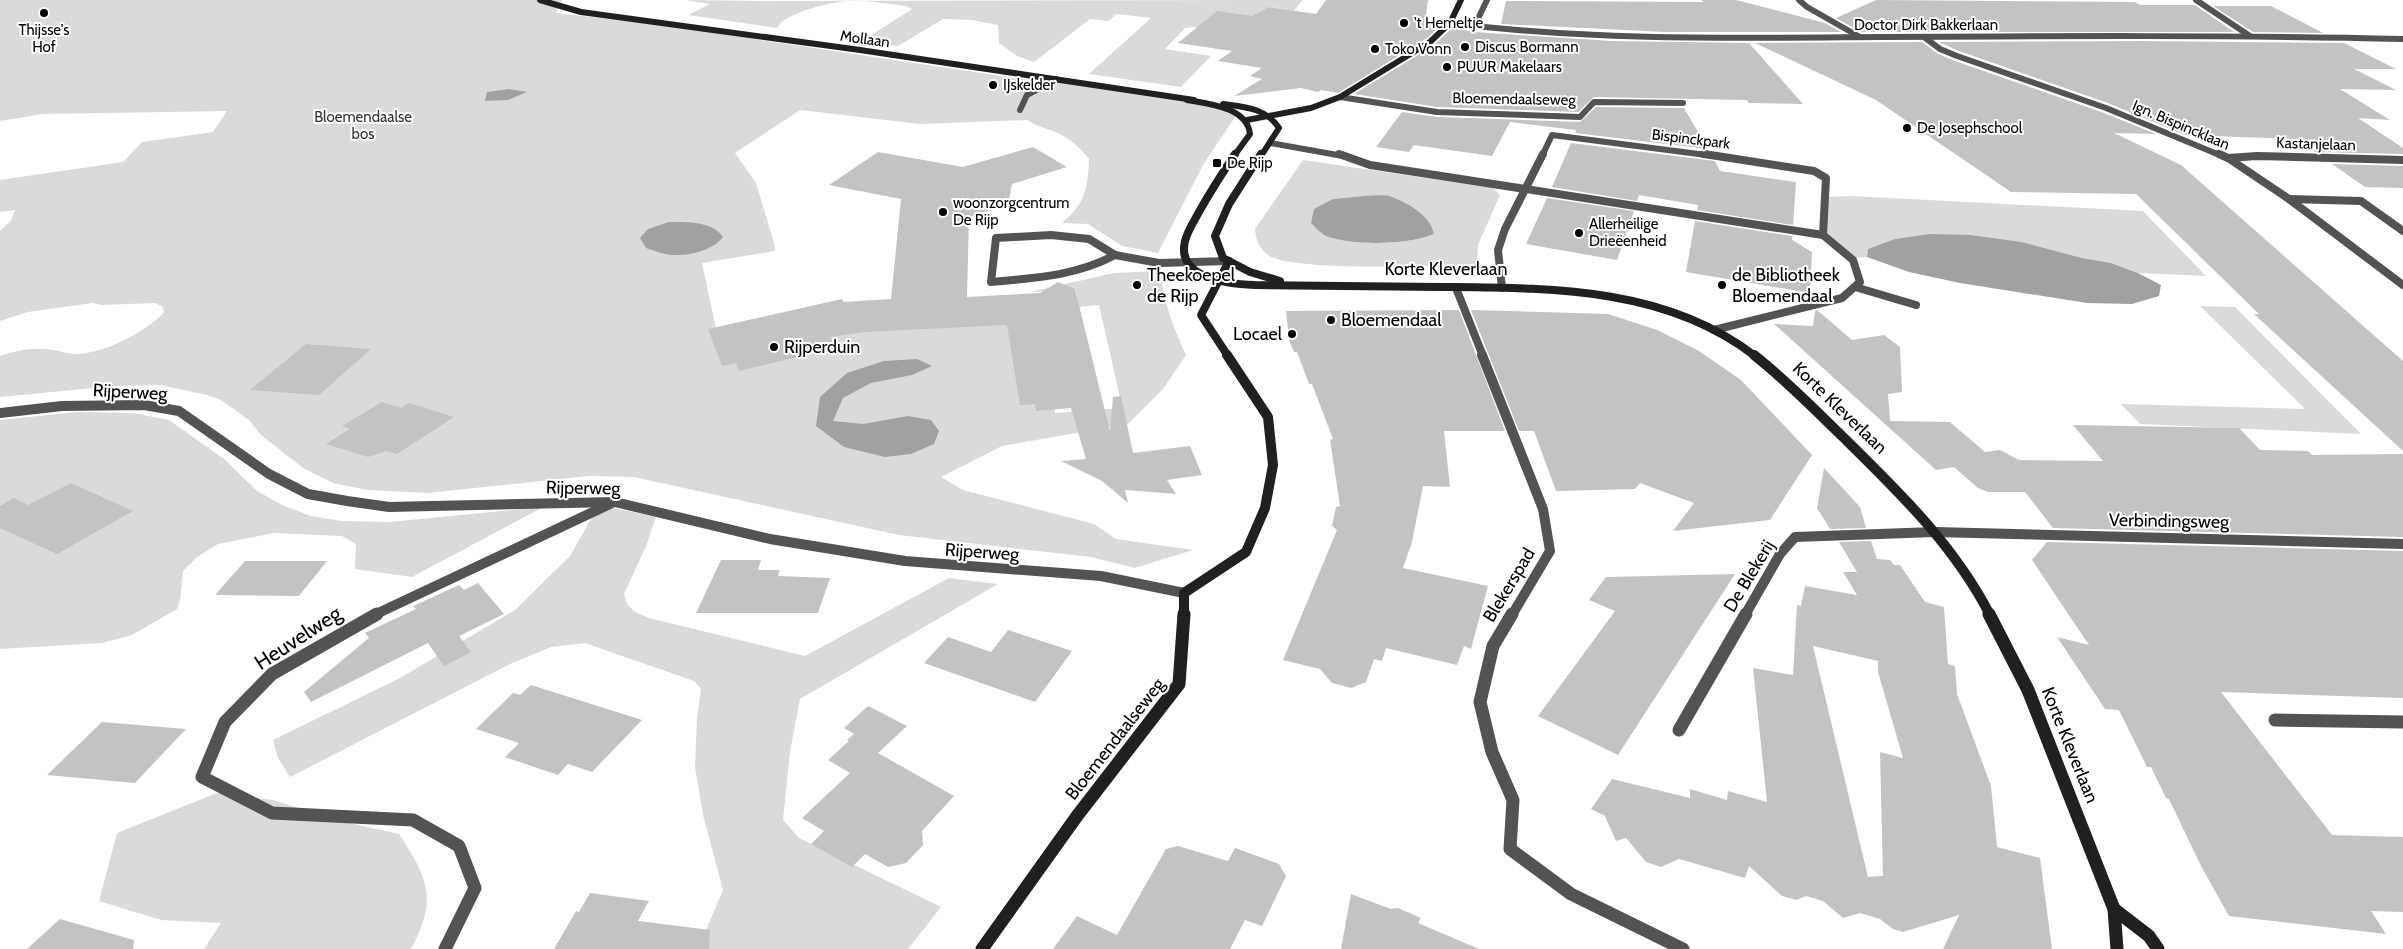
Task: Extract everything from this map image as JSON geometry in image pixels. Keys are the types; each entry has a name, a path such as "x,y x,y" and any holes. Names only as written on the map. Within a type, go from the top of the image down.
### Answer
{"street":[{"name":"Mollaan","path":"540,0 581,12 1254,109 1271,117"},
{"name":"Bloemendaalseweg","path":"1247,120 1311,108 1340,98 1430,42 1450,23 1461,0"},
{"path":"1474,27 1487,0"},
{"path":"1799,0 1859,37"},
{"path":"2196,0 2251,37"},
{"name":"Doctor Dirk Bakkerlaan","path":"1450,23 1474,27 1598,36 2403,39"},
{"name":"Ign. Bispincklaan","path":"1924,37 1940,49 1957,56 2106,108 2228,158 2289,199 2403,285"},
{"path":"1020,110 1027,95 1056,79"},
{"name":"Bloemendaalseweg","path":"1340,98 1437,112 1496,116 1580,117 1594,102 1683,103"},
{"name":"Mollaan","path":"1188,100 1232,111 1247,120"},
{"path":"1229,261 1220,254 1215,236 1229,204 1278,128 1271,117"},
{"path":"1219,282 1200,273 1190,262 1184,248 1187,233 1208,194 1250,134 1250,123 1247,120"},
{"name":"Bispinckpark","path":"1502,288 1498,250 1505,229 1527,189 1552,135 1725,157 1814,171 1826,178 1823,235"},
{"path":"1270,143 1338,154 1370,165 1823,235 1852,260 1860,282 1842,298 1714,330"},
{"name":"Kastanjelaan","path":"2228,158 2257,156 2403,160"},
{"path":"2390,160 2403,164"},
{"path":"2289,199 2361,201 2403,231"},
{"path":"1115,255 1088,268 1054,276 991,282 996,238 1068,235 1086,237 1099,242 1115,255 1142,262 1229,261"},
{"path":"1184,593 1246,552 1264,508 1273,465 1268,417 1201,315 1229,261"},
{"name":"Korte Kleverlaan","path":"1229,261 1250,272 1293,285"},
{"name":"Korte Kleverlaan","path":"1219,282 1248,285 1293,285 1336,288 1547,288 1608,296 1663,308 1714,330 1745,348 1777,373 1900,493 1935,532 1984,604 2028,690 2114,909 2117,949"},
{"path":"1855,287 1916,305"},
{"name":"Blekerspad","path":"1456,288 1543,509 1550,551 1492,646 1480,702 1492,752 1512,800 1510,849 1571,894 1683,949"},
{"name":"Rijperweg","path":"0,413 62,406 144,405 179,411 269,474 308,494 346,501 389,507 615,502 770,539 905,561 1101,576 1184,593"},
{"name":"Heuvelweg","path":"445,949 475,888 459,846 413,820 272,813 202,777 226,722 272,674 361,621 615,502"},
{"name":"Verbindingsweg","path":"1935,532 2403,544"},
{"name":"De Blekerij","path":"1679,730 1780,554 1795,537 1935,532"},
{"name":"Bloemendaalseweg","path":"982,949 1077,816 1179,684 1183,648 1184,593"},
{"path":"2275,720 2403,722"},
{"path":"2114,909 2149,936 2158,949"}],"green space":[{"name":"Bloemendaalse bos","path":"0,0 562,0 556,13 740,34 760,40 1035,81 1056,82 1203,103 1233,115 1235,117 1203,165 1158,253 1122,246 1088,224 1062,223 1076,209 1084,195 1088,179 1089,159 1076,145 1064,136 1027,120 920,124 800,110 735,153 756,183 775,251 702,263 721,352 851,326 1042,316 1055,413 1121,408 1121,402 1099,305 1078,307 1076,290 1030,292 1114,273 1160,271 1170,314 1186,355 1163,389 1128,424 1002,446 941,477 963,490 1094,524 1116,539 1193,550 1135,568 1091,557 899,535 634,477 589,476 428,493 368,490 333,483 303,468 261,435 250,421 221,400 207,395 160,385 115,386 0,397 0,356 33,349 56,350 70,354 87,353 111,346 136,334 164,312 162,306 155,303 101,305 93,303 28,312 0,321 0,231 11,220 15,210 0,212 0,180 123,162 142,142 213,132 227,111 43,114 0,121"},
{"path":"685,0 1302,0 1294,11 1271,7 1231,31 1194,27 1185,28 1165,49 1211,56 1181,87 1089,74 1151,18 1117,14 1108,21 1090,19 1034,62 1017,56 999,43 998,25 972,20 943,19 898,46 862,41 912,9 906,6 862,1 840,2 798,13 781,23 777,28 688,15 710,4"},
{"path":"1303,160 1493,188 1500,195 1478,245 1477,265 1368,267 1306,264 1282,260 1268,255 1260,247 1255,229","holes":["1367,196 1389,197 1402,201 1423,216 1434,234 1423,238 1395,242 1365,243 1326,236 1311,223 1333,199"]},
{"path":"1852,196 2143,211 2206,276 2138,273 2111,263 2082,258 2022,242 1971,235 1868,249 1867,257 1854,258 1826,235 1828,197"},
{"path":"2200,306 2235,307 2361,434 2140,424 2121,404 2305,409"},
{"path":"76,412 133,413 169,420 224,459 257,491 282,505 311,516 342,521 389,522 543,507 412,577 355,569 356,544 342,536 274,533 218,544 197,557 183,571 180,600 177,609 132,635 102,643 0,649 0,420"},
{"path":"609,507 656,517 646,546 624,594 627,604 635,612 649,618 805,656 949,578 998,584 800,699 790,752 783,820 799,838 941,907 908,949 698,949 723,890 703,815 695,767 697,718 701,689 694,681 585,643 551,647 510,664 290,777 278,758 273,740 400,678 515,610 570,556 596,510"},
{"path":"217,793 273,800 345,822 399,834 417,864 426,889 425,916 411,949 204,949 221,923 161,920 99,901 117,833"}],"shaded area":[{"path":"509,89 527,92 508,100 485,101 487,92"},
{"path":"1389,196 1405,203 1424,216 1432,227 1434,234 1423,238 1395,242 1365,243 1326,236 1311,223 1314,209 1333,199"},
{"path":"669,222 706,225 719,232 723,237 719,242 707,249 680,255 667,254 646,248 640,238 648,229"},
{"path":"1930,234 1971,235 2022,242 2082,258 2111,263 2138,273 2161,285 2159,296 2132,304 2087,303 1960,283 1909,272 1867,257 1868,249 1895,239"},
{"path":"917,359 932,366 912,375 871,383 843,398 833,421 863,424 908,416 931,420 939,431 934,444 911,454 885,457 844,447 816,426 820,397 847,373 884,361"}],"building":[{"path":"1326,0 1428,0 1425,21 1443,23 1427,38 1338,93 1321,90 1318,92 1301,88 1234,96 1262,79 1250,76 1262,68 1218,61 1232,51 1178,43 1217,11 1252,16 1269,7 1316,14"},
{"path":"1701,0 1736,0 1825,23 1841,32 1665,32 1501,24 1506,1 1704,2"},
{"path":"1876,0 2135,2 2140,5 2195,5 2234,32 1861,32 1836,18"},
{"path":"2213,6 2271,6 2323,33 2253,32"},
{"path":"1452,28 1474,32 1611,41 1749,43 1803,104 1749,103 1747,100 1594,97 1578,112 1437,107 1354,94 1433,46"},
{"path":"2142,41 2344,43 2396,69 2354,69 2396,90 2340,89 2390,120 2358,118 2403,148 2403,154 2315,152 2296,139 2185,135 2108,103 1959,51 1939,42"},
{"path":"1922,42 1938,54 1955,61 2104,113 2156,134 2114,133 2181,165 2403,361 2403,451 2254,314 2259,314 2136,194 2011,192 1876,100 1755,43"},
{"path":"1596,107 1684,108 1708,149 1575,133 1576,130 1510,122 1492,156 1414,145 1409,152 1376,147 1402,112 1437,117 1580,122"},
{"path":"1571,143 1715,161 1720,171 1796,182 1793,225 1697,210 1698,205 1639,195 1637,201 1552,187"},
{"path":"1033,147 1067,167 1012,184 1009,201 995,209 969,217 967,297 1040,293 1058,282 1075,289 1110,431 1113,397 1121,396 1133,453 1190,446 1202,475 1167,480 1176,494 1125,490 1128,503 1102,481 1061,461 1086,459 1071,408 1036,411 1035,404 1020,405 1007,325 864,332 830,337 836,348 739,371 736,363 722,366 708,329 842,299 844,302 891,299 901,199 829,185 878,152 963,167"},
{"path":"2332,164 2403,166 2403,188 2365,187"},
{"name":"Allerheilige Drieëenheid","path":"1547,198 1634,211 1617,260 1526,244"},
{"path":"1695,221 1792,236 1792,240 1812,252 1810,293 1686,272"},
{"path":"1459,310 1505,431 1444,431 1450,487 1423,486 1412,542 1403,568 1488,586 1471,649 1464,646 1457,665 1386,648 1382,661 1374,659 1366,682 1351,688 1332,683 1320,669 1283,660 1337,530 1332,526 1336,507 1340,506 1330,440 1333,439 1312,384 1309,384 1297,352 1294,352 1289,340 1286,311"},
{"path":"1471,310 1608,314 1657,330 1699,351 1741,380 1812,455 1770,520 1673,531 1694,503 1640,483 1635,489 1556,491 1534,431 1519,431"},
{"path":"1817,310 1852,340 1884,335 1900,347 1902,392 1888,394 1890,421 1950,422 1985,452 2000,450 2019,460 2103,461 2073,425 2239,428 2260,450 2308,451 2312,455 2403,454 2403,537 2053,528 2025,492 1988,492 1978,488 1954,467 1936,470 1774,324 1813,326 1815,311"},
{"path":"306,344 371,349 319,395 250,390"},
{"path":"382,402 401,408 409,403 454,417 397,454 386,451 368,457 326,444 350,429 342,426"},
{"path":"1824,468 1860,507 1866,528 1830,529 1817,508"},
{"path":"71,483 133,511 57,554 0,528 0,506 14,498 28,505"},
{"path":"1871,541 1877,559 1890,560 1894,565 1900,565 1925,602 1944,607 1948,664 1955,666 1957,694 1991,786 1997,847 2040,858 2052,949 1943,949 1959,915 1903,932 1893,929 1880,919 1860,913 1843,918 1823,901 1806,896 1796,900 1782,896 1749,866 1745,878 1679,859 1661,867 1646,862 1626,838 1616,841 1605,816 1591,809 1612,779 1690,798 1690,789 1727,800 1728,791 1767,802 1753,668 1793,675 1797,605 1801,606 1805,586 1857,595 1843,572 1857,572 1839,542","holes":["1813,646 1878,661 1878,672 1903,758 1880,752 1883,876 1868,877"]},
{"path":"2047,542 2403,551 2403,698 2221,692 2332,835 2403,837 2403,912 2371,911 2386,934 2229,916 2201,866 2169,799 2166,798 2151,767 2147,767 2119,710 2105,709 2057,637 2089,645 2032,560"},
{"path":"721,560 761,560 758,570 780,570 778,576 830,578 818,613 696,613"},
{"path":"245,561 327,561 299,596 215,595"},
{"path":"1735,574 1618,755 1538,716 1615,611 1589,600 1606,577"},
{"path":"478,583 504,614 459,636 471,652 444,666 428,643 311,702 304,692 369,638 365,633 416,609 413,606 459,585 464,590"},
{"path":"1008,630 1072,651 1035,702 924,663 948,637 991,652"},
{"path":"531,685 642,720 592,772 568,764 558,775 505,757 519,743 476,729 513,693 520,695"},
{"path":"868,706 907,726 878,753 954,796 922,831 923,845 906,863 888,867 865,854 852,867 811,844 824,831 802,818 850,773 828,760 854,734 844,728"},
{"path":"102,722 186,729 135,783 47,775"},
{"path":"1178,846 1228,861 1235,848 1279,864 1286,876 1262,926 1245,920 1230,949 1053,949 1077,916 1117,935 1166,849"},
{"path":"590,893 649,901 638,921 710,930 709,949 554,949 576,911 579,912"},
{"path":"1351,894 1391,909 1398,908 1421,918 1418,923 1479,949 1341,949"},
{"path":"60,919 134,940 133,949 27,949"}],"place":[{"name":"Thijsse's Hof","path":"44,13"},
{"name":"'t Hemeltje","path":"1404,23"},
{"name":"Discus Bormann","path":"1465,47"},
{"name":"Toko Vonn","path":"1375,49"},
{"name":"PUUR Makelaars","path":"1447,67"},
{"name":"IJskelder","path":"993,85"},
{"name":"De Josephschool","path":"1907,128"},
{"name":"De Rijp","path":"1217,163"},
{"name":"woonzorgcentrum De Rijp","path":"943,212"},
{"name":"Allerheilige Drieëenheid","path":"1579,233"},
{"name":"Theekoepel de Rijp","path":"1137,285"},
{"name":"de Bibliotheek Bloemendaal","path":"1722,285"},
{"name":"Bloemendaal","path":"1331,320"},
{"name":"Locael","path":"1292,334"},
{"name":"Rijperduin","path":"774,347"}]}
